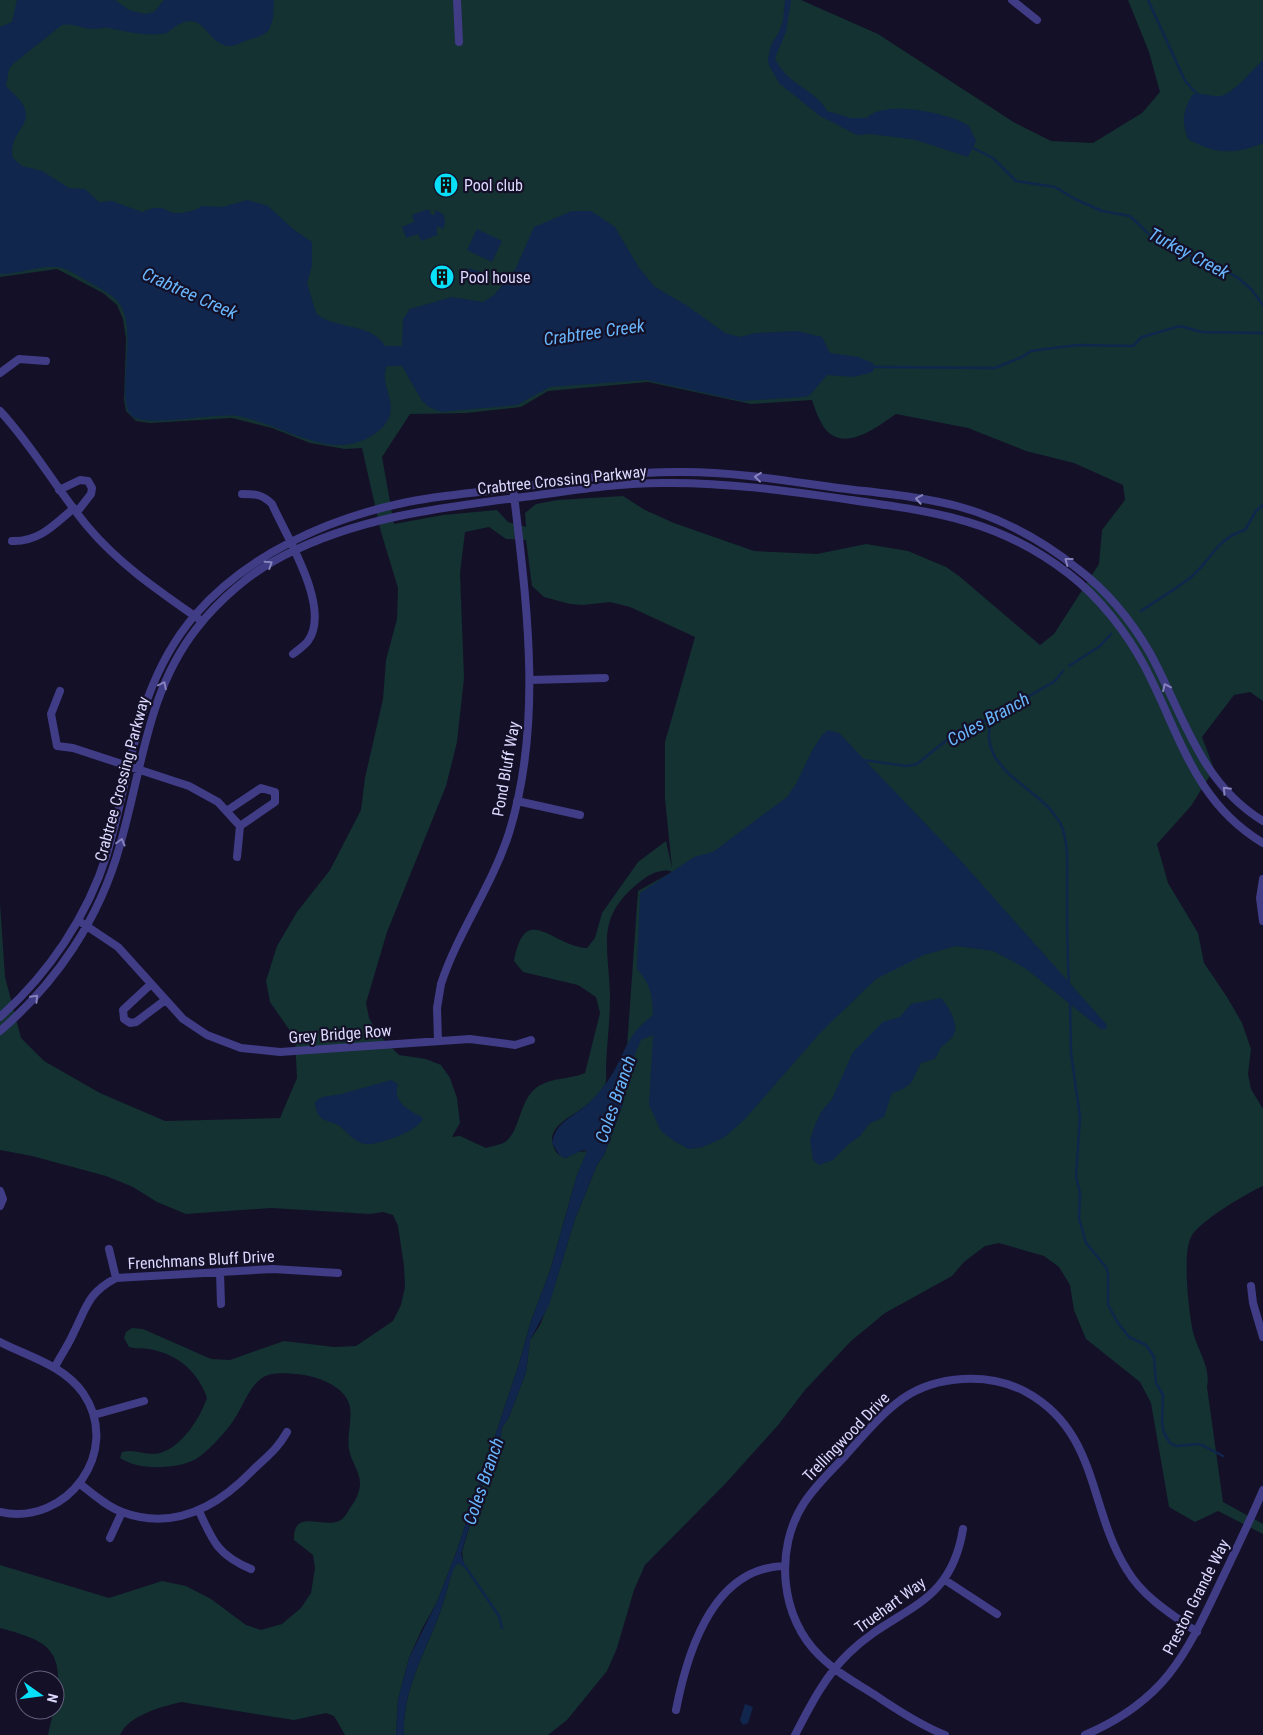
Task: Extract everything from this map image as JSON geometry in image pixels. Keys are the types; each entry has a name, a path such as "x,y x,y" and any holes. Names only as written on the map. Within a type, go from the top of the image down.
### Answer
{"street":[{"path":"457,0 459,42"},
{"path":"1012,0 1037,20"},
{"path":"0,373 18,359 46,361"},
{"path":"0,412 75,510 114,554 144,580 202,621"},
{"name":"Crabtree Crossing Parkway","path":"0,1017 40,977 78,921 93,890 107,853 141,714 156,676 167,655 194,616 240,574 290,543 346,519 384,507 432,498 644,473 686,472 760,477 926,500 969,510 1016,529 1044,543 1080,570 1126,618 1148,650 1206,766 1234,800 1263,821"},
{"path":"12,540 23,541 38,537 75,510 91,494 91,484 88,481 80,480 59,490"},
{"name":"Crabtree Crossing Parkway","path":"0,1031 49,982 98,906 115,863 159,693 177,657 202,621 253,575 294,551 350,529 386,518 439,508 628,484 728,484 786,490 931,512 969,520 997,531 1050,560 1075,579 1101,604 1143,663 1201,783 1226,815 1263,843"},
{"name":"Pond Bluff Way","path":"438,1041 438,1008 441,984 498,860 517,801 529,718 530,680 513,488"},
{"path":"242,494 258,494 272,504 309,582 314,613 310,638 293,654"},
{"path":"530,680 605,678"},
{"path":"60,691 51,714 57,746 139,769 206,793 228,810 240,826 237,857"},
{"path":"228,810 261,788 275,792 275,802 240,826"},
{"path":"517,801 580,815"},
{"path":"1263,879 1260,898 1263,921"},
{"name":"Grey Bridge Row","path":"78,921 118,947 164,1001 183,1019 207,1035 252,1050 297,1052 438,1041 482,1040 515,1044 531,1040"},
{"path":"151,984 127,1004 123,1010 124,1019 130,1023 136,1022 164,1001"},
{"path":"0,1191 3,1199 0,1206"},
{"path":"109,1249 116,1278"},
{"name":"Frenchmans Bluff Drive","path":"55,1367 74,1334 88,1300 98,1289 116,1278 273,1269 338,1273"},
{"path":"220,1272 221,1304"},
{"path":"1251,1286 1253,1303 1263,1337"},
{"path":"0,1343 55,1367 78,1386 94,1415 96,1430 94,1454 80,1484 59,1502 38,1512 20,1514 0,1512"},
{"name":"Trellingwood Drive","path":"834,1668 815,1651 798,1626 786,1589 784,1566 788,1540 803,1504 874,1423 893,1406 913,1392 937,1383 961,1379 990,1380 1014,1387 1036,1398 1055,1413 1069,1429 1082,1453 1113,1543 1126,1570 1151,1599 1197,1632"},
{"path":"94,1415 144,1401"},
{"path":"80,1484 122,1512 138,1516 164,1517 200,1511 232,1491 266,1457 274,1453 287,1432"},
{"name":"Preston Grande Way","path":"1085,1735 1120,1718 1155,1691 1181,1660 1197,1632 1263,1490"},
{"path":"200,1511 212,1540 220,1550 228,1558 251,1568"},
{"path":"110,1538 122,1512"},
{"name":"Truehart Way","path":"795,1735 834,1668 860,1643 926,1600 945,1580 960,1546 963,1529"},
{"path":"676,1710 695,1644 708,1615 730,1589 742,1580 761,1569 784,1566"},
{"path":"945,1580 997,1614"},
{"path":"834,1668 907,1716 945,1735"}],"green space":[{"path":"0,0 801,0 878,34 1015,123 1051,141 1093,143 1142,113 1160,92 1149,52 1128,0 1263,0 1263,701 1250,692 1234,695 1202,737 1214,769 1191,806 1157,844 1168,883 1198,933 1204,963 1242,1023 1251,1049 1248,1074 1251,1089 1263,1109 1263,1186 1224,1208 1195,1231 1188,1245 1187,1270 1188,1298 1193,1332 1207,1373 1207,1387 1223,1502 1263,1524 1263,1534 1218,1511 1195,1522 1169,1507 1151,1403 1140,1382 1086,1339 1074,1310 1070,1285 1059,1267 1044,1256 999,1243 985,1246 964,1262 952,1276 885,1313 851,1341 805,1390 779,1424 725,1484 645,1565 634,1590 617,1648 607,1671 567,1720 548,1735 404,1735 404,1719 410,1688 441,1609 454,1567 458,1563 464,1566 462,1552 480,1490 498,1450 502,1428 509,1417 526,1372 530,1340 540,1325 552,1294 575,1219 597,1165 604,1155 623,1104 638,891 672,872 662,871 648,876 629,892 617,905 611,918 607,946 610,1014 606,1083 587,1105 557,1127 552,1138 555,1150 566,1158 575,1152 588,1151 577,1175 550,1271 531,1321 519,1364 456,1553 437,1602 409,1658 398,1700 396,1735 345,1735 334,1716 326,1713 294,1720 181,1702 155,1709 138,1717 124,1728 120,1735 48,1735 52,1720 65,1720 65,1670 57,1670 52,1654 44,1645 28,1637 0,1628 0,1565 109,1598 162,1581 186,1586 211,1599 246,1625 261,1630 282,1624 301,1608 311,1593 315,1568 313,1555 294,1540 295,1530 299,1524 311,1521 326,1523 341,1520 354,1503 360,1487 359,1475 349,1449 350,1407 347,1399 336,1387 320,1379 287,1373 265,1376 257,1382 223,1434 199,1457 181,1464 160,1467 138,1465 120,1458 122,1452 132,1451 155,1454 176,1445 195,1423 207,1398 198,1380 185,1365 159,1351 129,1347 124,1338 126,1332 132,1328 143,1329 211,1359 230,1360 284,1341 334,1347 356,1346 393,1321 401,1305 405,1287 398,1226 393,1215 383,1212 370,1214 271,1208 186,1214 157,1202 133,1187 106,1176 32,1156 0,1150 0,903 5,977 21,1038 44,1061 100,1093 165,1121 280,1118 297,1078 295,1038 270,1002 266,981 277,946 297,912 330,870 361,810 365,778 383,699 386,660 397,619 398,588 381,532 362,448 345,449 310,443 272,428 232,418 150,423 136,421 126,411 124,400 126,339 123,319 117,305 103,293 57,269 0,277","holes":["648,382 751,404 812,400 823,426 831,434 840,438 860,436 896,414 968,428 1026,451 1074,463 1123,485 1125,500 1102,530 1099,564 1054,634 1040,645 959,576 946,567 908,551 866,544 817,554 754,551 674,523 645,510 623,496 558,500 536,504 525,513 526,527 508,522 497,510 443,515 394,524 382,457 410,414 466,413 521,407 548,391","489,527 506,539 526,540 532,586 544,597 570,604 583,605 610,602 630,607 695,637 665,742 665,799 672,868 666,841 638,862 602,913 595,938 587,948 575,946 542,931 533,930 525,933 519,943 514,961 523,972 578,985 596,997 600,1013 585,1073 554,1080 536,1088 526,1101 510,1137 503,1143 486,1148 460,1136 452,1137 460,1123 457,1098 450,1078 441,1065 426,1059 399,1055 378,1034 369,1018 366,1003 387,932 446,786 457,742 464,678 460,573 465,532"]}],"water":[{"path":"17,0 115,0 129,10 145,14 154,12 164,0 274,0 273,19 269,30 261,36 232,46 221,44 203,27 189,21 180,24 167,33 152,34 62,25 9,69 6,86 20,101 26,114 23,125 13,143 13,158 22,166 42,171 69,188 85,189 99,202 112,201 142,212 153,208 162,208 173,213 181,213 195,210 202,206 223,207 247,200 268,206 293,229 312,242 312,266 307,283 316,313 332,322 371,333 379,338 385,346 402,346 403,319 410,309 452,297 483,302 494,295 515,270 534,227 572,211 591,211 615,227 639,268 655,287 686,305 725,333 740,337 755,333 797,331 822,337 830,353 858,357 873,363 873,372 854,377 827,375 810,395 805,397 742,401 646,380 550,387 517,405 441,412 429,407 422,401 402,366 387,366 385,382 391,407 386,423 377,432 360,441 343,445 325,444 237,416 152,421 132,416 127,408 125,395 127,328 124,313 118,302 104,290 60,267 0,274 0,27 12,22"},
{"path":"785,0 791,0 786,32 775,58 786,75 816,97 827,111 851,118 867,118 875,112 887,109 917,110 948,117 969,126 976,141 968,157 916,140 871,134 857,135 820,116 779,83 769,65 768,59 771,45 783,21"},
{"path":"1263,60 1263,143 1243,150 1225,151 1207,148 1188,139 1184,127 1184,116 1193,94 1221,96 1226,94 1237,86"},
{"path":"428,209 432,215 434,215 436,210 444,215 445,224 443,229 437,226 437,235 421,241 418,234 406,238 402,227 414,222 412,215"},
{"path":"477,229 502,241 492,262 467,250"},
{"path":"469,268 486,274 486,278 478,284 472,283 468,272"},
{"path":"828,730 839,733 962,862 1107,1025 1106,1029 1101,1029 1025,968 993,951 956,946 924,955 876,979 820,1033 745,1119 725,1137 703,1147 689,1149 661,1131 649,1105 653,1035 641,1040 626,1075 623,1104 604,1155 597,1165 575,1219 549,1305 530,1340 526,1372 509,1417 502,1428 498,1450 480,1490 461,1554 466,1568 458,1563 454,1568 441,1609 410,1688 404,1719 404,1735 396,1735 398,1700 409,1658 437,1602 456,1553 519,1364 531,1321 550,1271 577,1175 587,1151 583,1150 566,1158 560,1156 552,1143 554,1136 564,1122 587,1105 603,1087 616,1068 629,1041 653,1015 650,990 637,969 640,893 694,857 713,852 787,797 796,784 813,749 822,735"},
{"path":"941,998 950,1010 954,1020 955,1030 953,1036 940,1049 934,1059 921,1063 911,1083 903,1089 892,1093 884,1117 869,1124 860,1136 833,1160 819,1165 813,1160 810,1140 821,1112 832,1099 853,1052 883,1022 900,1017 911,1004"},
{"path":"391,1080 398,1084 398,1096 403,1105 423,1118 415,1128 398,1136 372,1144 362,1143 355,1140 339,1125 322,1119 317,1112 315,1102 322,1097 341,1094"},
{"path":"745,1704 753,1707 748,1723 743,1725 740,1720"}],"waterway":[{"path":"1148,0 1185,81 1198,95"},
{"name":"Turkey Creek","path":"971,147 993,158 1016,181 1055,187 1075,199 1102,211 1130,216 1152,237 1169,247 1223,269 1238,278 1251,289 1263,305"},
{"name":"Crabtree Creek","path":"871,367 995,368 1022,357 1031,351 1078,345 1133,346 1142,337 1180,326 1202,332 1263,333"},
{"name":"Coles Branch","path":"1141,611 1190,578 1220,544 1245,530 1256,511 1263,505"},
{"name":"Coles Branch","path":"1069,666 1100,646 1111,634"},
{"name":"Coles Branch","path":"863,760 907,766 917,764 958,731 992,718 1055,681 1063,671"},
{"path":"992,718 989,737 993,752 1002,766 1054,813 1062,827 1067,857 1069,984"},
{"path":"1070,1002 1071,1053 1080,1117 1076,1177 1080,1193 1079,1219 1086,1243 1106,1267 1108,1274 1108,1305 1118,1323 1129,1337 1146,1345 1154,1357 1156,1383 1163,1395 1162,1423 1164,1433 1170,1443 1176,1446 1200,1444 1223,1456"},
{"path":"465,1566 499,1616 502,1628"}],"place":[{"name":"Pool club","path":"446,185"},
{"name":"Pool house","path":"442,277"}]}
